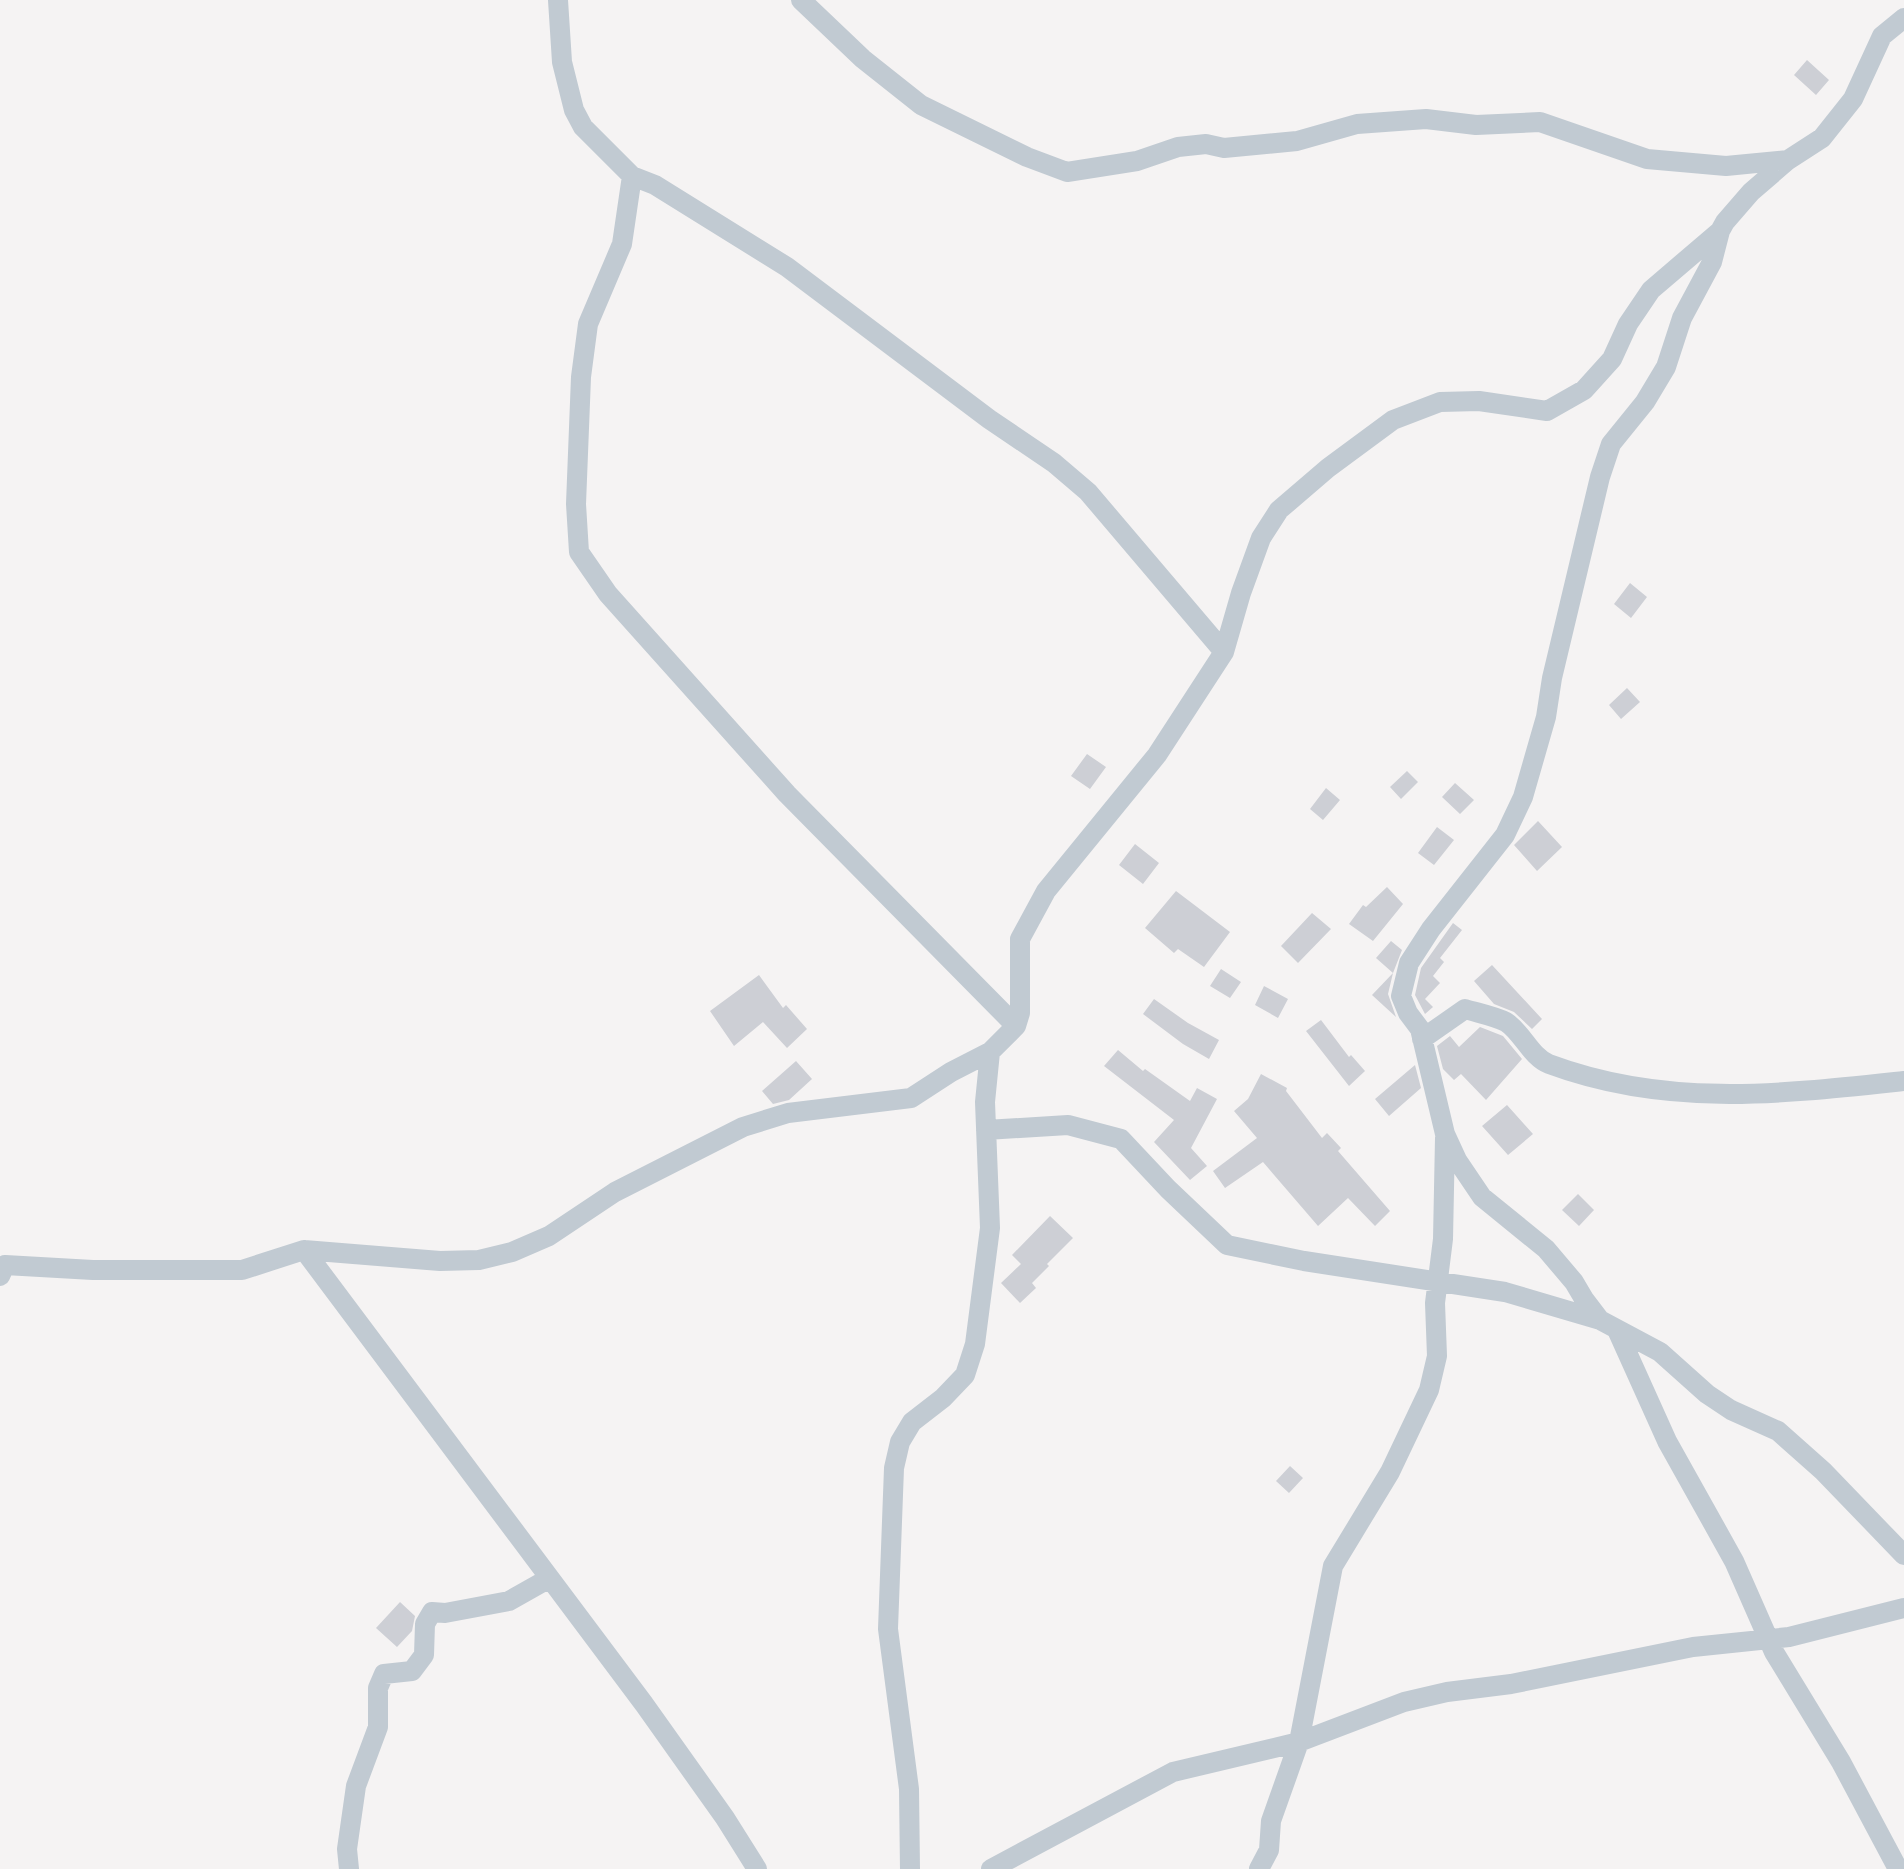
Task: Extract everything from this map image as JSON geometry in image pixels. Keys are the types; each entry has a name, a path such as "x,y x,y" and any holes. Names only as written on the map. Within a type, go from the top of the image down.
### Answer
{"street":[{"path":"558,0 562,62 574,110 583,127 632,176 655,185 787,267 989,419 1054,463 1088,492 1224,652"},
{"path":"801,0 863,59 921,105 1027,157 1067,172 1137,161 1178,147 1206,144 1224,148 1297,141 1357,124 1426,119 1476,125 1540,122 1647,159 1726,166 1788,160"},
{"path":"0,1276 5,1265 93,1270 242,1270 304,1250 440,1261 479,1260 512,1252 549,1236 615,1192 743,1127 788,1113 911,1098 990,1052 1016,1026 1020,1013 1020,939 1046,891 1157,755 1224,652 1261,538 1279,510 1328,468 1393,420 1440,402 1479,401 1547,411 1584,390 1612,359 1628,324 1651,290 1720,231 1751,192 1788,160 1822,138 1853,99 1882,36 1903,21"},
{"path":"632,176 622,244 588,324 581,377 576,504 579,552 608,594 787,794 1016,1026"},
{"path":"1720,231 1712,262 1682,318 1666,367 1645,402 1611,444 1566,616 1546,717 1523,797 1505,835 1431,929 1409,963 1401,996 1408,1013 1420,1029 1445,1134 1457,1160 1482,1197 1546,1249 1608,1325 1667,1441 1734,1561 1774,1652 1841,1762 1898,1869"},
{"path":"1422,1039 1465,1009 1507,1023 1546,1063 1641,1089 1708,1094 1799,1093 1904,1081"},
{"path":"910,1869 909,1789 888,1629 894,1468 900,1442 912,1422 943,1398 965,1375 975,1344 990,1228 985,1102 990,1052"},
{"path":"986,1130 1068,1125 1121,1139 1227,1245 1304,1261 1505,1292 1608,1325 1660,1352 1707,1394 1731,1410 1778,1431 1823,1471 1904,1555"},
{"path":"1259,1869 1269,1850 1271,1821 1299,1742 1333,1566 1390,1472 1429,1390 1437,1356 1435,1303 1443,1239 1445,1134"},
{"path":"304,1250 644,1704 725,1818 757,1869"},
{"path":"349,1869 347,1849 356,1786 378,1727 378,1688 384,1674 412,1671 424,1655 425,1624 432,1612 445,1613 509,1601 548,1579"},
{"path":"991,1869 1173,1772 1299,1742 1404,1702 1693,1647 1789,1637 1904,1608"}],"building":[{"path":"1807,60 1829,80 1816,95 1794,75"},
{"path":"1630,583 1647,597 1631,618 1614,604"},
{"path":"1627,688 1640,702 1621,719 1609,705"},
{"path":"1087,754 1106,767 1090,789 1071,776"},
{"path":"1407,771 1418,782 1401,799 1390,787"},
{"path":"1455,783 1474,800 1460,814 1442,797"},
{"path":"1326,788 1340,800 1323,820 1310,809"},
{"path":"1538,821 1562,847 1537,871 1514,845"},
{"path":"1437,827 1454,840 1434,865 1418,853"},
{"path":"1135,844 1159,863 1143,884 1119,865"},
{"path":"1387,887 1403,904 1373,941 1349,924 1363,905 1366,907"},
{"path":"1176,891 1230,932 1204,967 1178,949 1174,953 1145,928"},
{"path":"1312,913 1331,929 1298,963 1281,946"},
{"path":"1453,923 1462,930 1440,958 1444,962 1433,976 1440,983 1425,999 1433,1007 1425,1014 1415,995 1421,968"},
{"path":"1391,941 1402,950 1393,973 1376,958"},
{"path":"1492,965 1542,1019 1532,1029 1514,1012 1494,1004 1474,981"},
{"path":"1221,969 1241,982 1230,998 1210,986"},
{"path":"1393,973 1388,994 1396,1017 1372,995"},
{"path":"759,975 783,1008 786,1005 807,1029 787,1048 763,1022 734,1046 710,1011"},
{"path":"1264,986 1288,999 1278,1018 1255,1005"},
{"path":"1154,999 1219,1040 1209,1059 1143,1014"},
{"path":"1321,1020 1349,1057 1351,1055 1365,1071 1349,1086 1306,1031"},
{"path":"1480,1027 1503,1036 1522,1059 1486,1100 1461,1074 1454,1080 1443,1069 1437,1046 1450,1036 1459,1047"},
{"path":"1118,1050 1143,1071 1145,1069 1190,1101 1197,1088 1217,1099 1191,1148 1207,1166 1190,1180 1154,1142 1174,1120 1104,1066"},
{"path":"796,1061 812,1079 789,1100 773,1104 762,1091"},
{"path":"1415,1065 1421,1088 1389,1116 1375,1099"},
{"path":"1261,1074 1287,1088 1286,1091 1322,1138 1327,1133 1341,1148 1338,1151 1390,1211 1375,1226 1348,1198 1318,1226 1263,1162 1225,1188 1213,1171 1257,1138 1234,1111 1248,1099"},
{"path":"1507,1105 1533,1134 1508,1155 1482,1126"},
{"path":"1578,1194 1594,1210 1579,1226 1562,1210"},
{"path":"1050,1216 1073,1238 1047,1264 1049,1266 1032,1283 1036,1288 1020,1303 1001,1283 1021,1264 1012,1255"},
{"path":"1290,1466 1303,1478 1289,1493 1276,1481"},
{"path":"400,1602 415,1616 412,1631 397,1647 376,1628"}]}
